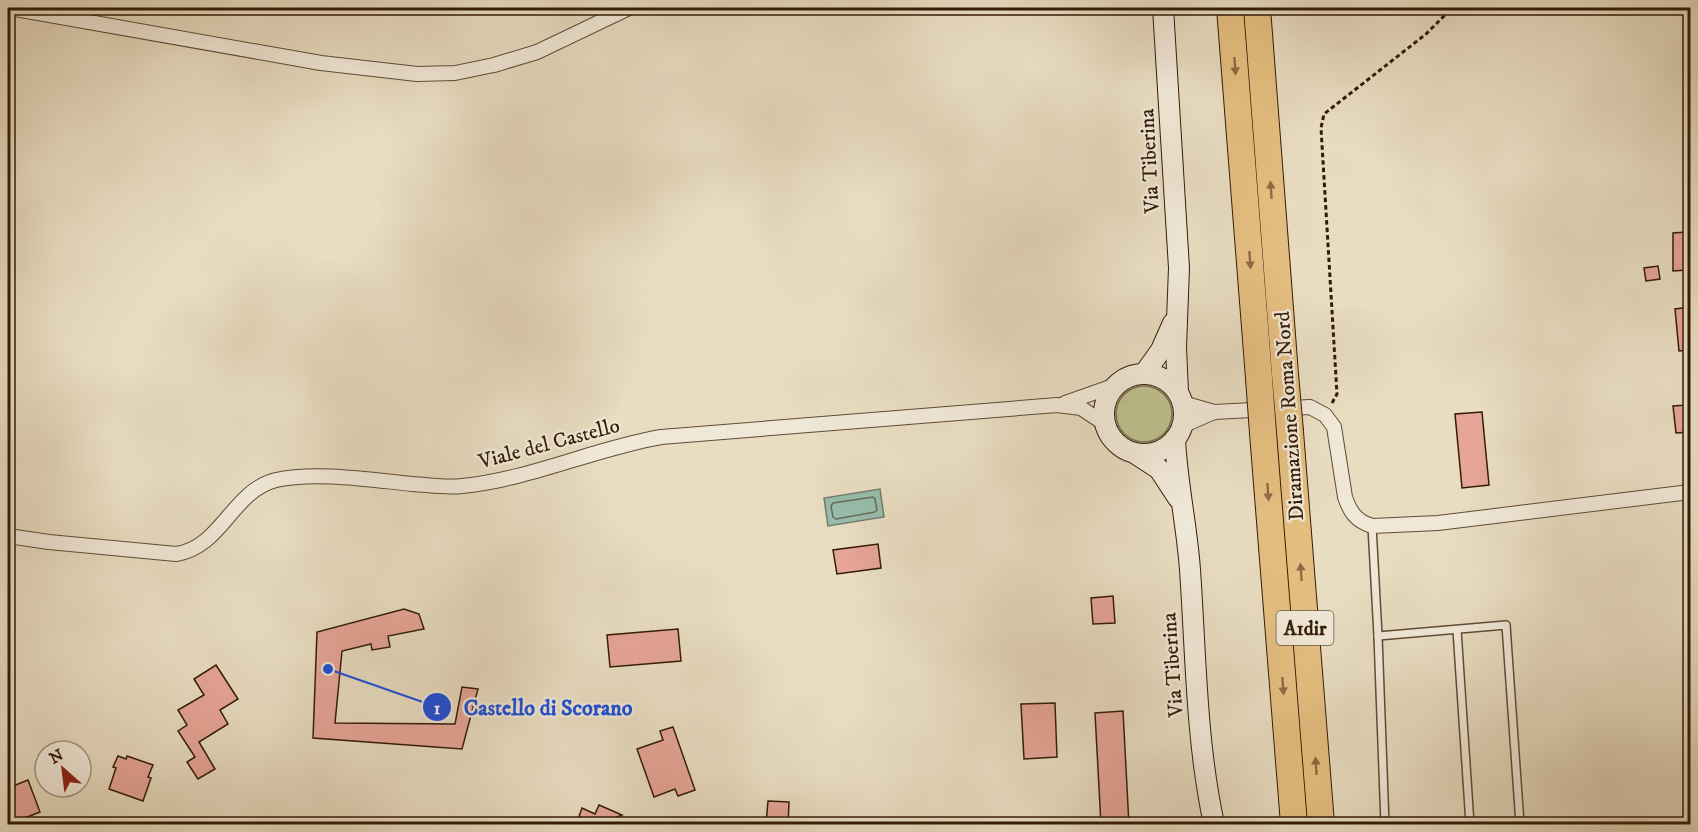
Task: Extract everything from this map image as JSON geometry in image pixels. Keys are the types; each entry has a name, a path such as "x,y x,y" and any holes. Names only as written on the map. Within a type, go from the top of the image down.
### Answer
{"highway":[{"name":"Diramazione Roma Nord","path":"1230,8 1294,825"},
{"name":"Diramazione Roma Nord","path":"1257,8 1321,825"}],"main road":[{"name":"Via Tiberina","path":"1163,8 1179,268 1176,346 1180,397"},
{"path":"1144,374 1161,350 1178,313"},
{"path":"1136,454 1158,452 1167,447 1179,433 1184,415 1180,397 1169,382 1157,376 1144,374 1125,379 1116,385 1109,393 1103,414 1109,435 1116,444 1136,454 1163,474 1181,503"},
{"name":"Via Tiberina","path":"1179,433 1181,503 1186,526 1190,570 1201,734 1214,823"}],"street":[{"path":"10,8 321,63 417,74 455,73 494,65 537,51 629,8"},
{"path":"1057,405 1087,397 1116,385"},
{"path":"1180,397 1214,412 1310,407 1325,415 1334,428 1345,497 1349,507 1354,517 1372,526 1438,523 1690,492"},
{"path":"1057,405 1081,408 1105,424"},
{"name":"Viale del Castello","path":"8,536 176,554 191,550 204,542 240,501 257,488 282,479 331,478 461,486 521,476 602,450 661,437 1057,405"},
{"path":"1179,433 1214,412"}],"lane":[{"path":"1372,526 1385,825"},
{"path":"1378,636 1506,625 1520,825"},
{"path":"1456,630 1470,825"}],"path":[{"path":"1325,415 1337,394 1322,128 1324,114 1426,34 1452,8"}],"shaded area":[{"path":"1144,386 1155,388 1164,394 1170,403 1172,414 1170,425 1164,434 1155,440 1144,442 1133,440 1124,434 1118,425 1116,414 1118,403 1124,394 1133,388"}],"water":[{"path":"880,489 884,517 828,526 824,498"}],"building":[{"path":"1686,232 1687,270 1673,271 1673,233"},
{"path":"1658,266 1660,279 1646,281 1644,268"},
{"path":"1690,307 1690,350 1679,351 1675,309"},
{"path":"1687,405 1690,432 1676,433 1673,406"},
{"path":"1482,412 1489,485 1462,488 1455,414"},
{"path":"878,544 881,568 837,574 833,550"},
{"path":"1113,596 1115,623 1093,624 1091,598"},
{"path":"404,609 419,614 424,629 388,636 390,647 372,650 371,644 342,651 335,723 455,724 462,687 478,689 462,749 313,738 317,632"},
{"path":"678,629 681,661 610,667 607,635"},
{"path":"216,665 238,699 220,710 228,724 199,742 215,769 198,779 187,762 195,757 178,731 187,725 178,710 204,695 194,679"},
{"path":"1055,703 1057,757 1024,759 1021,704"},
{"path":"1123,711 1129,825 1101,825 1095,713"},
{"path":"673,727 695,790 678,796 675,789 654,797 637,749 663,740 660,731"},
{"path":"118,756 126,759 127,756 153,765 143,801 109,789 116,768 113,767"},
{"path":"28,780 33,799 35,799 40,812 12,823 8,810 8,788"},
{"path":"768,801 789,802 788,825 766,825"},
{"path":"599,805 622,815 610,820 620,825 576,825 582,808 595,814"}],"waterway":[{"path":"384,824 390,822 400,824"}],"place":[{"name":"Castello di Scorano","path":"328,669"}]}
